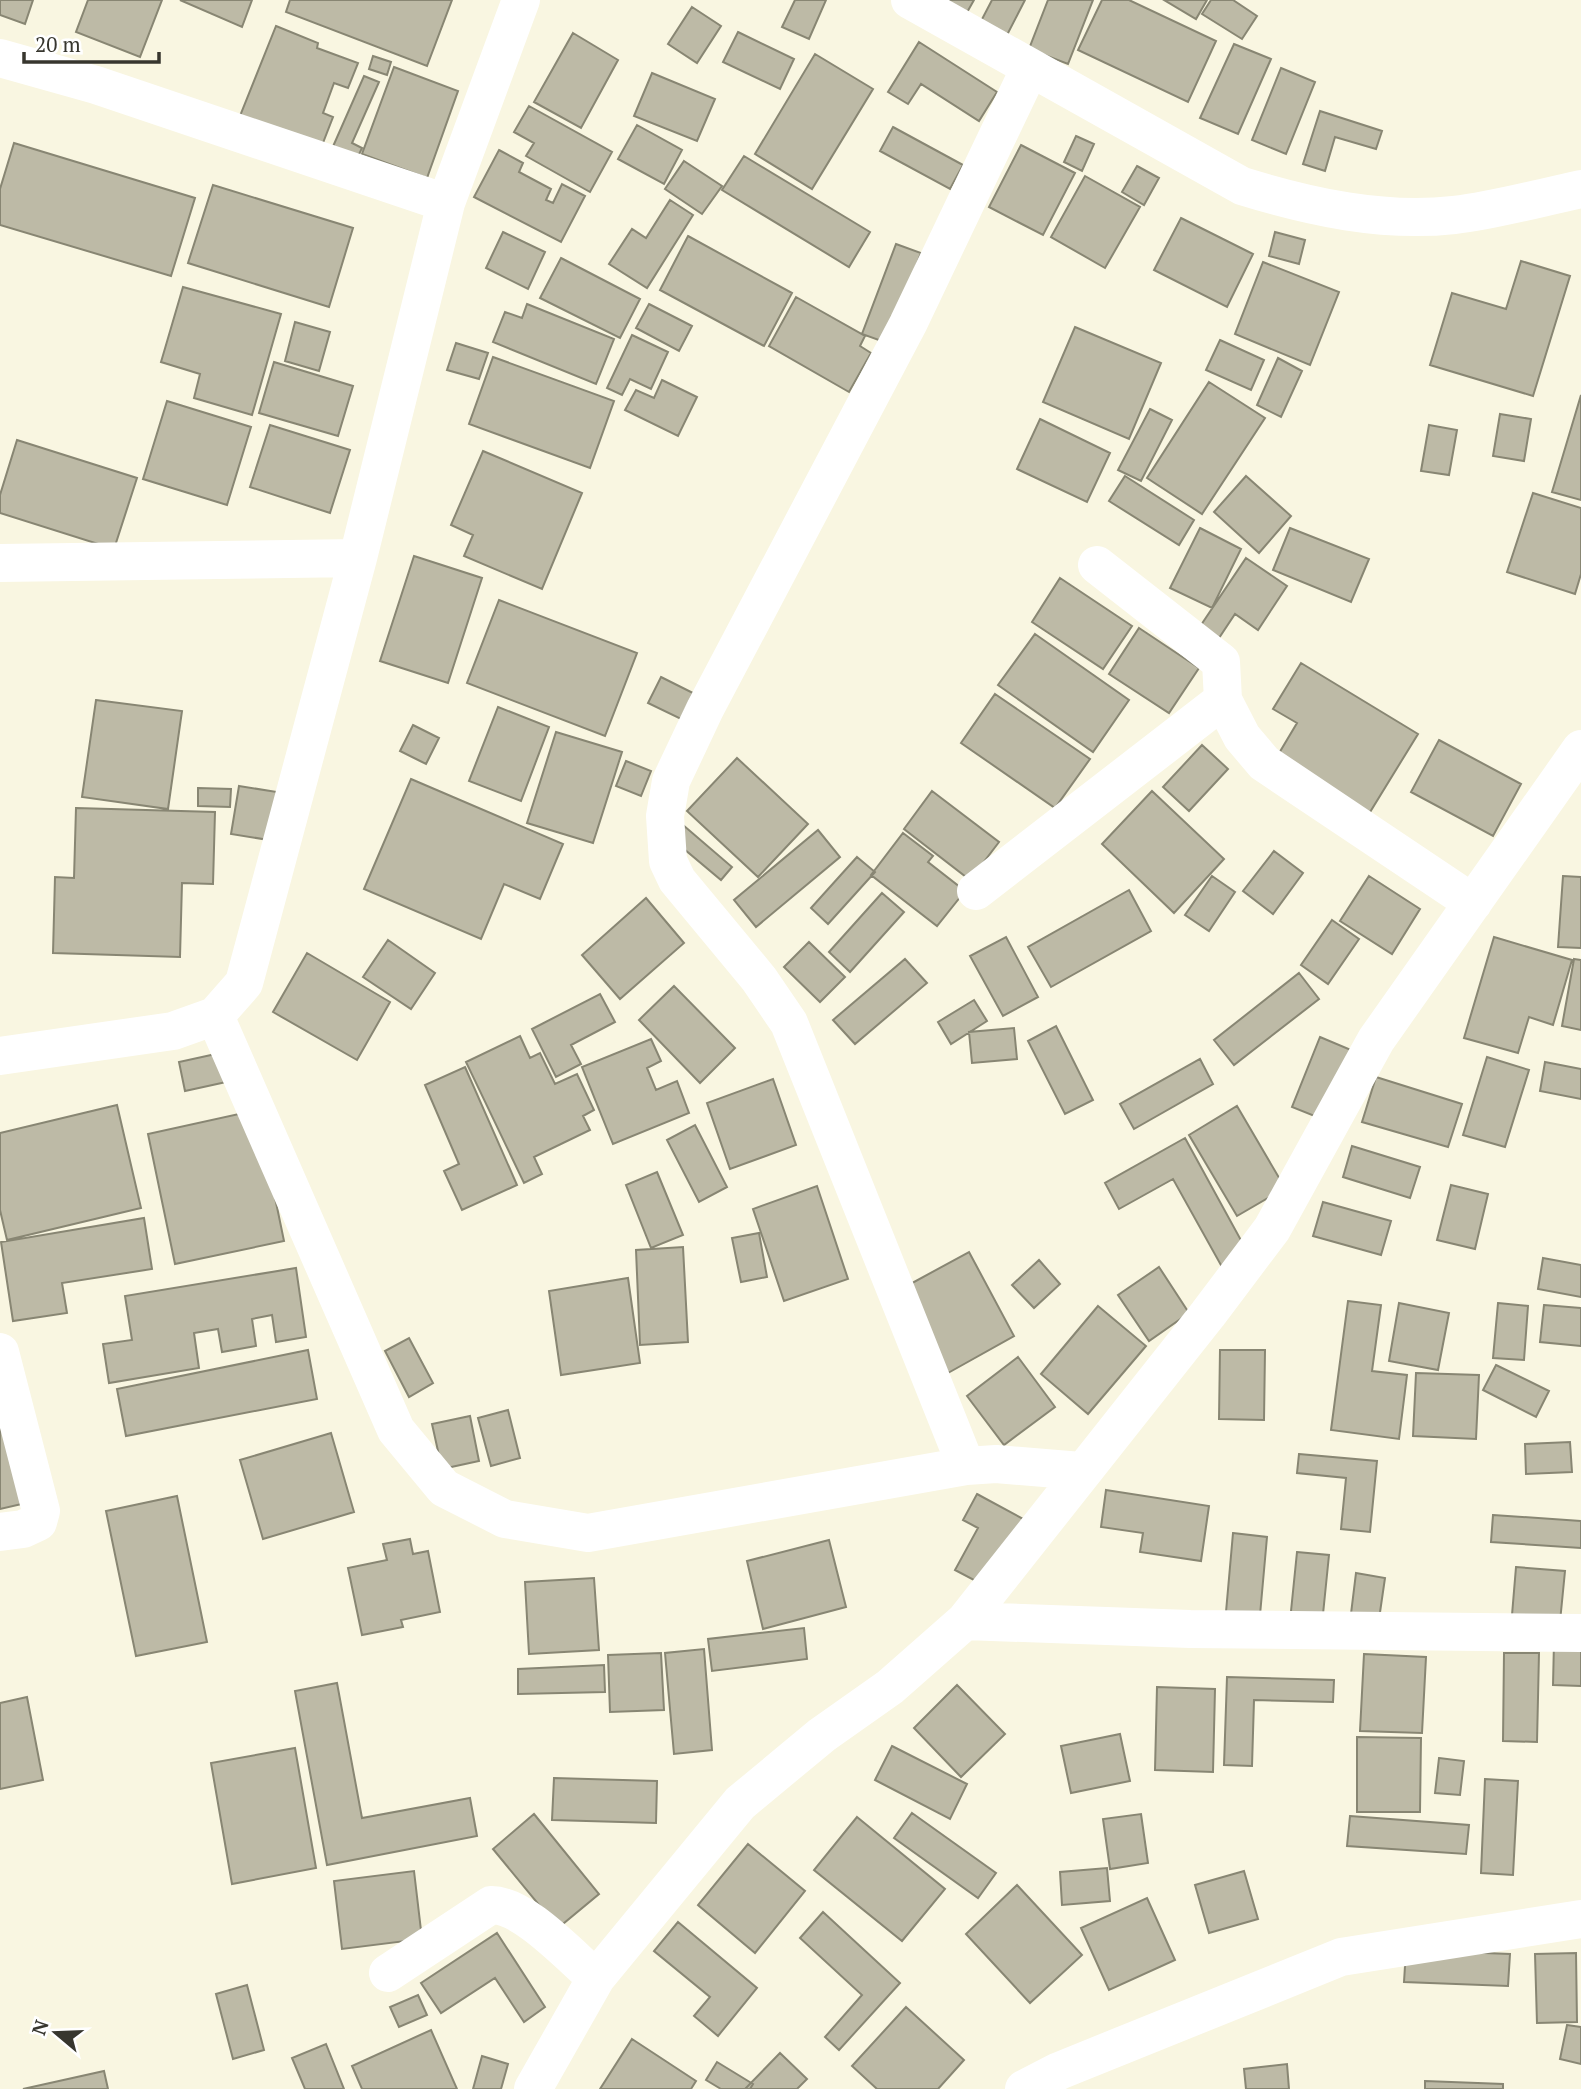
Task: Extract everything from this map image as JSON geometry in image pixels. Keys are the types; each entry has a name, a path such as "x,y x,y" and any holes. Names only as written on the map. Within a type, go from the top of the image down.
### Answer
{"street":[{"path":"0,1056 173,1031 215,1016 244,983 358,558 446,203 521,0"},
{"path":"910,0 1242,186 1302,205 1383,216 1453,215 1581,189"},
{"path":"0,58 96,85 446,203"},
{"path":"966,1466 789,1023 759,979 677,880 668,861 665,816 671,781 705,709 908,324 1030,68"},
{"path":"0,563 358,558"},
{"path":"1097,565 1222,662 1223,700 1242,737 1265,763 1473,903"},
{"path":"976,891 1223,700"},
{"path":"533,2089 596,1978 740,1803 822,1735 890,1687 964,1621 1272,1229 1376,1040 1581,749"},
{"path":"215,1016 396,1430 444,1488 505,1520 588,1533 966,1466 996,1464 1081,1471"},
{"path":"0,1352 41,1511 38,1522 23,1529 0,1532"},
{"path":"964,1621 1190,1629 1581,1633"},
{"path":"388,1973 491,1905 503,1904 520,1914 596,1978"},
{"path":"1024,2089 1059,2071 1341,1957 1581,1919"}],"building":[{"path":"0,0 33,0 25,24 0,15"},
{"path":"88,0 162,0 140,57 76,32"},
{"path":"180,0 252,0 242,27"},
{"path":"290,0 452,0 427,66 286,12"},
{"path":"795,0 826,0 809,39 782,27"},
{"path":"933,0 974,0 965,16"},
{"path":"992,0 1025,0 1006,37 980,23"},
{"path":"1048,0 1093,0 1068,64 1029,49"},
{"path":"1102,0 1129,0 1216,41 1188,102 1078,50"},
{"path":"1164,0 1207,0 1196,19"},
{"path":"1211,0 1233,0 1257,16 1242,39 1202,14"},
{"path":"692,7 721,26 697,63 668,44"},
{"path":"276,26 318,43 317,48 358,63 348,88 334,83 323,113 333,117 321,148 240,116"},
{"path":"738,32 794,59 780,89 723,62"},
{"path":"573,33 618,60 581,128 534,102"},
{"path":"919,42 997,92 979,121 921,84 908,104 888,92"},
{"path":"1234,44 1271,59 1238,134 1200,118"},
{"path":"815,54 873,89 812,189 755,154"},
{"path":"373,56 391,62 387,75 369,69"},
{"path":"394,67 458,91 427,178 362,154"},
{"path":"1281,68 1315,82 1286,154 1252,140"},
{"path":"652,73 715,99 697,141 634,116"},
{"path":"364,76 379,82 352,143 362,148 356,161 331,151"},
{"path":"529,106 612,152 590,192 526,156 534,143 514,132"},
{"path":"1320,111 1382,131 1376,149 1335,137 1325,171 1303,164"},
{"path":"637,125 682,150 664,184 618,159"},
{"path":"893,127 963,165 950,189 880,151"},
{"path":"1076,136 1094,144 1082,171 1064,162"},
{"path":"14,143 195,198 171,276 0,225 0,189"},
{"path":"1021,145 1075,173 1043,235 989,207"},
{"path":"499,150 523,163 519,172 551,189 546,200 553,203 562,184 585,196 561,242 474,197"},
{"path":"744,156 870,232 849,267 722,190"},
{"path":"684,161 722,186 702,214 665,189"},
{"path":"1137,166 1159,178 1144,205 1122,192"},
{"path":"1085,176 1140,207 1105,268 1051,237"},
{"path":"213,185 353,228 329,307 188,263"},
{"path":"670,200 693,215 647,288 609,264 632,229 646,238"},
{"path":"1181,218 1253,254 1227,307 1154,270"},
{"path":"503,232 545,252 528,289 486,268"},
{"path":"1275,232 1305,240 1299,264 1269,256"},
{"path":"688,236 792,293 764,346 660,290"},
{"path":"896,244 921,253 887,343 862,334"},
{"path":"561,258 640,299 620,338 540,298"},
{"path":"1521,261 1570,276 1533,396 1430,365 1452,293 1506,309"},
{"path":"1263,262 1339,292 1310,365 1235,334"},
{"path":"183,287 281,314 252,415 194,398 200,374 161,362"},
{"path":"796,297 865,336 860,346 871,353 849,392 769,346"},
{"path":"527,304 614,339 596,384 493,342 505,312 522,318"},
{"path":"649,304 692,326 679,351 636,328"},
{"path":"295,322 330,332 319,371 285,361"},
{"path":"1075,327 1161,363 1129,439 1043,402"},
{"path":"632,335 668,352 651,389 630,379 622,395 607,388"},
{"path":"1220,340 1264,360 1251,390 1206,370"},
{"path":"456,343 488,353 479,379 447,370"},
{"path":"493,357 614,401 590,468 469,424"},
{"path":"1278,358 1302,371 1281,417 1257,405"},
{"path":"274,362 353,386 338,436 259,413"},
{"path":"662,380 697,397 678,436 625,410 636,390 654,398"},
{"path":"1209,382 1265,418 1202,514 1147,478"},
{"path":"1581,395 1581,500 1552,492"},
{"path":"167,401 251,427 227,505 143,479"},
{"path":"1150,409 1172,420 1141,481 1118,470"},
{"path":"1500,414 1531,419 1524,461 1493,456"},
{"path":"1040,419 1110,453 1087,502 1017,469"},
{"path":"270,425 350,450 330,513 250,487"},
{"path":"1429,425 1457,430 1449,475 1421,471"},
{"path":"17,440 137,478 114,549 0,513 0,495"},
{"path":"483,451 582,493 542,589 464,556 473,535 451,525"},
{"path":"1125,476 1194,520 1179,545 1109,501"},
{"path":"1246,476 1291,516 1259,553 1214,512"},
{"path":"1533,493 1581,508 1581,574 1575,594 1507,572"},
{"path":"1200,528 1241,549 1212,608 1170,588"},
{"path":"1290,528 1369,559 1351,602 1273,570"},
{"path":"414,556 482,578 448,683 380,661"},
{"path":"1246,558 1287,586 1258,630 1235,614 1215,644 1197,631"},
{"path":"1060,578 1132,626 1103,669 1032,622"},
{"path":"499,600 637,653 605,736 467,683"},
{"path":"1139,628 1199,668 1169,713 1109,674"},
{"path":"1035,634 1129,700 1093,752 998,685"},
{"path":"1301,663 1418,734 1367,817 1275,760 1297,723 1273,709"},
{"path":"661,677 693,693 681,719 648,703"},
{"path":"995,694 1090,759 1055,808 961,743"},
{"path":"96,700 182,711 168,809 82,797"},
{"path":"498,707 549,727 521,801 469,781"},
{"path":"413,725 439,738 426,764 400,751"},
{"path":"556,732 622,752 593,843 527,823"},
{"path":"1439,740 1521,784 1493,836 1411,792"},
{"path":"1202,745 1228,769 1189,811 1163,787"},
{"path":"737,758 808,824 758,877 687,811"},
{"path":"626,761 651,771 641,796 616,786"},
{"path":"411,779 563,844 540,899 504,884 481,939 364,889"},
{"path":"239,786 277,792 269,840 231,834"},
{"path":"198,788 231,789 230,807 198,806"},
{"path":"932,791 999,842 970,880 904,829"},
{"path":"1152,791 1224,859 1174,913 1102,844"},
{"path":"76,808 215,812 213,884 182,883 180,957 53,953 55,877 74,878"},
{"path":"676,819 732,867 721,880 665,833"},
{"path":"818,830 840,857 756,927 734,900"},
{"path":"903,833 933,856 928,862 965,891 937,926 871,875"},
{"path":"1274,851 1303,873 1273,914 1243,891"},
{"path":"857,857 875,872 828,924 811,908"},
{"path":"1212,876 1235,892 1209,931 1185,915"},
{"path":"1369,876 1420,909 1392,954 1340,921"},
{"path":"1563,876 1581,877 1581,948 1558,947"},
{"path":"1129,890 1151,931 1051,987 1028,947"},
{"path":"882,893 904,912 850,972 829,952"},
{"path":"646,898 684,943 620,999 582,955"},
{"path":"1332,920 1359,939 1328,984 1301,965"},
{"path":"1006,937 1038,997 1003,1016 970,956"},
{"path":"1494,937 1572,960 1553,1025 1529,1017 1518,1053 1464,1038"},
{"path":"388,940 435,973 411,1009 363,977"},
{"path":"809,942 845,977 820,1002 784,967"},
{"path":"307,953 390,1002 357,1060 273,1012"},
{"path":"905,959 927,983 855,1044 833,1020"},
{"path":"1574,959 1581,960 1581,1030 1562,1026"},
{"path":"1299,973 1319,999 1234,1065 1214,1040"},
{"path":"674,986 735,1048 700,1083 639,1020"},
{"path":"600,994 615,1022 571,1045 581,1064 556,1077 532,1029"},
{"path":"974,1000 987,1021 951,1044 938,1022"},
{"path":"1056,1026 1093,1100 1065,1114 1028,1041"},
{"path":"1014,1028 1017,1059 972,1063 969,1032"},
{"path":"520,1036 530,1058 540,1053 555,1084 577,1074 594,1110 583,1116 590,1130 534,1157 542,1174 524,1183 466,1062"},
{"path":"1320,1037 1351,1050 1322,1119 1292,1107"},
{"path":"651,1039 661,1061 647,1068 656,1090 677,1081 689,1113 613,1144 582,1067"},
{"path":"234,1050 240,1079 185,1091 179,1062"},
{"path":"1487,1057 1529,1070 1505,1147 1463,1135"},
{"path":"1200,1059 1213,1084 1134,1129 1120,1104"},
{"path":"1545,1062 1581,1069 1581,1099 1540,1091"},
{"path":"465,1067 517,1185 462,1210 444,1171 459,1164 425,1085"},
{"path":"1376,1077 1462,1104 1448,1147 1362,1122"},
{"path":"773,1079 796,1145 730,1169 707,1103"},
{"path":"117,1105 141,1208 7,1240 0,1210 0,1133"},
{"path":"1237,1106 1285,1188 1237,1216 1189,1135"},
{"path":"257,1110 284,1241 175,1264 148,1134"},
{"path":"695,1125 727,1187 699,1202 667,1140"},
{"path":"1185,1138 1248,1253 1222,1267 1173,1179 1119,1209 1105,1183"},
{"path":"1352,1146 1420,1167 1410,1198 1343,1177"},
{"path":"657,1172 683,1235 651,1248 626,1185"},
{"path":"1451,1185 1488,1194 1475,1249 1437,1240"},
{"path":"817,1186 848,1279 784,1301 753,1209"},
{"path":"1323,1202 1391,1221 1381,1255 1313,1236"},
{"path":"144,1218 152,1269 62,1283 67,1313 13,1321 1,1242"},
{"path":"759,1233 767,1277 741,1282 732,1238"},
{"path":"683,1247 688,1342 640,1345 636,1250"},
{"path":"969,1252 1014,1336 948,1373 903,1288"},
{"path":"1543,1258 1581,1265 1581,1297 1538,1289"},
{"path":"1039,1260 1060,1284 1034,1308 1012,1285"},
{"path":"1159,1267 1189,1313 1149,1341 1118,1295"},
{"path":"296,1268 306,1337 276,1342 272,1315 252,1319 256,1346 222,1352 218,1329 194,1333 199,1368 109,1383 103,1344 132,1340 125,1296"},
{"path":"628,1278 640,1363 561,1375 549,1291"},
{"path":"1348,1301 1381,1305 1372,1371 1407,1375 1399,1439 1331,1430"},
{"path":"1399,1303 1449,1313 1438,1370 1389,1361"},
{"path":"1498,1303 1528,1306 1524,1360 1493,1358"},
{"path":"1544,1305 1581,1308 1581,1346 1540,1342"},
{"path":"1098,1306 1146,1346 1088,1414 1041,1374"},
{"path":"409,1338 433,1383 409,1397 385,1351"},
{"path":"308,1350 317,1399 126,1436 117,1389"},
{"path":"1220,1350 1265,1350 1264,1420 1219,1419"},
{"path":"1018,1357 1055,1407 1004,1445 967,1396"},
{"path":"1496,1365 1549,1391 1536,1417 1483,1390"},
{"path":"1416,1373 1479,1375 1476,1439 1413,1436"},
{"path":"508,1410 520,1458 491,1466 478,1418"},
{"path":"470,1416 479,1461 442,1469 432,1424"},
{"path":"0,1420 26,1503 0,1509"},
{"path":"331,1433 354,1512 263,1539 240,1460"},
{"path":"1570,1442 1572,1472 1526,1474 1525,1444"},
{"path":"1299,1454 1377,1461 1370,1532 1341,1529 1346,1478 1297,1473"},
{"path":"1106,1490 1209,1506 1201,1561 1140,1552 1143,1533 1101,1527"},
{"path":"977,1494 1025,1520 989,1588 955,1570 978,1528 963,1520"},
{"path":"177,1496 207,1642 136,1656 106,1511"},
{"path":"1493,1515 1581,1521 1581,1548 1491,1542"},
{"path":"1233,1533 1267,1537 1260,1615 1226,1612"},
{"path":"410,1539 413,1554 428,1551 440,1612 401,1620 403,1627 362,1635 348,1568 387,1560 383,1544"},
{"path":"829,1540 846,1607 763,1629 747,1561"},
{"path":"1297,1552 1329,1555 1322,1624 1290,1621"},
{"path":"1516,1567 1565,1571 1559,1632 1511,1627"},
{"path":"1356,1573 1385,1578 1378,1626 1350,1622"},
{"path":"594,1578 599,1650 529,1654 525,1582"},
{"path":"804,1628 807,1659 712,1671 708,1639"},
{"path":"1554,1642 1581,1643 1581,1686 1553,1685"},
{"path":"704,1649 712,1750 674,1754 665,1653"},
{"path":"661,1653 664,1710 610,1712 608,1655"},
{"path":"1504,1653 1539,1653 1537,1742 1503,1741"},
{"path":"1364,1654 1426,1657 1422,1733 1360,1731"},
{"path":"604,1665 605,1692 518,1694 518,1669"},
{"path":"1227,1677 1334,1680 1333,1702 1254,1700 1252,1766 1224,1765"},
{"path":"337,1683 362,1818 470,1798 477,1836 327,1865 295,1691"},
{"path":"957,1685 1005,1734 961,1777 914,1728"},
{"path":"1157,1687 1215,1689 1213,1772 1155,1770"},
{"path":"27,1697 43,1780 0,1789 0,1703"},
{"path":"1120,1734 1130,1781 1071,1793 1061,1746"},
{"path":"1357,1737 1421,1738 1420,1812 1357,1812"},
{"path":"892,1746 967,1784 950,1819 875,1780"},
{"path":"295,1748 316,1868 232,1884 211,1763"},
{"path":"1439,1758 1464,1761 1460,1795 1435,1793"},
{"path":"554,1778 657,1781 656,1823 552,1820"},
{"path":"1485,1779 1518,1781 1513,1875 1481,1873"},
{"path":"912,1813 996,1873 978,1898 894,1838"},
{"path":"534,1814 599,1894 558,1928 493,1849"},
{"path":"1141,1814 1148,1863 1110,1869 1103,1819"},
{"path":"1350,1816 1469,1825 1466,1854 1347,1846"},
{"path":"857,1817 945,1889 902,1941 814,1870"},
{"path":"748,1844 805,1891 755,1953 698,1905"},
{"path":"1107,1868 1110,1901 1062,1905 1060,1872"},
{"path":"414,1871 422,1939 342,1949 334,1881"},
{"path":"1244,1871 1258,1919 1209,1933 1195,1885"},
{"path":"1017,1885 1082,1955 1030,2003 966,1934"},
{"path":"1147,1898 1175,1960 1109,1990 1081,1928"},
{"path":"823,1912 900,1983 839,2050 825,2037 862,1995 800,1938"},
{"path":"678,1922 757,1988 718,2036 694,2016 710,1997 654,1951"},
{"path":"497,1933 545,2007 524,2022 495,1978 441,2013 421,1983"},
{"path":"1406,1950 1510,1954 1508,1986 1404,1982"},
{"path":"1576,1953 1577,2022 1537,2023 1535,1954"},
{"path":"247,1985 264,2050 233,2059 216,1994"},
{"path":"418,1995 427,2015 399,2027 390,2007"},
{"path":"906,2007 964,2060 938,2089 877,2089 852,2066"},
{"path":"1567,2025 1581,2027 1581,2064 1560,2059"},
{"path":"431,2030 457,2089 362,2089 352,2066"},
{"path":"632,2039 696,2081 691,2089 600,2089"},
{"path":"326,2044 344,2089 305,2089 292,2058"},
{"path":"780,2053 807,2079 797,2089 745,2089"},
{"path":"482,2056 508,2064 501,2089 473,2089"},
{"path":"717,2062 753,2084 750,2089 721,2089 706,2080"},
{"path":"1287,2064 1289,2089 1246,2089 1244,2069"},
{"path":"104,2071 108,2089 23,2089"},
{"path":"1425,2081 1503,2084 1503,2089 1425,2089"}]}
